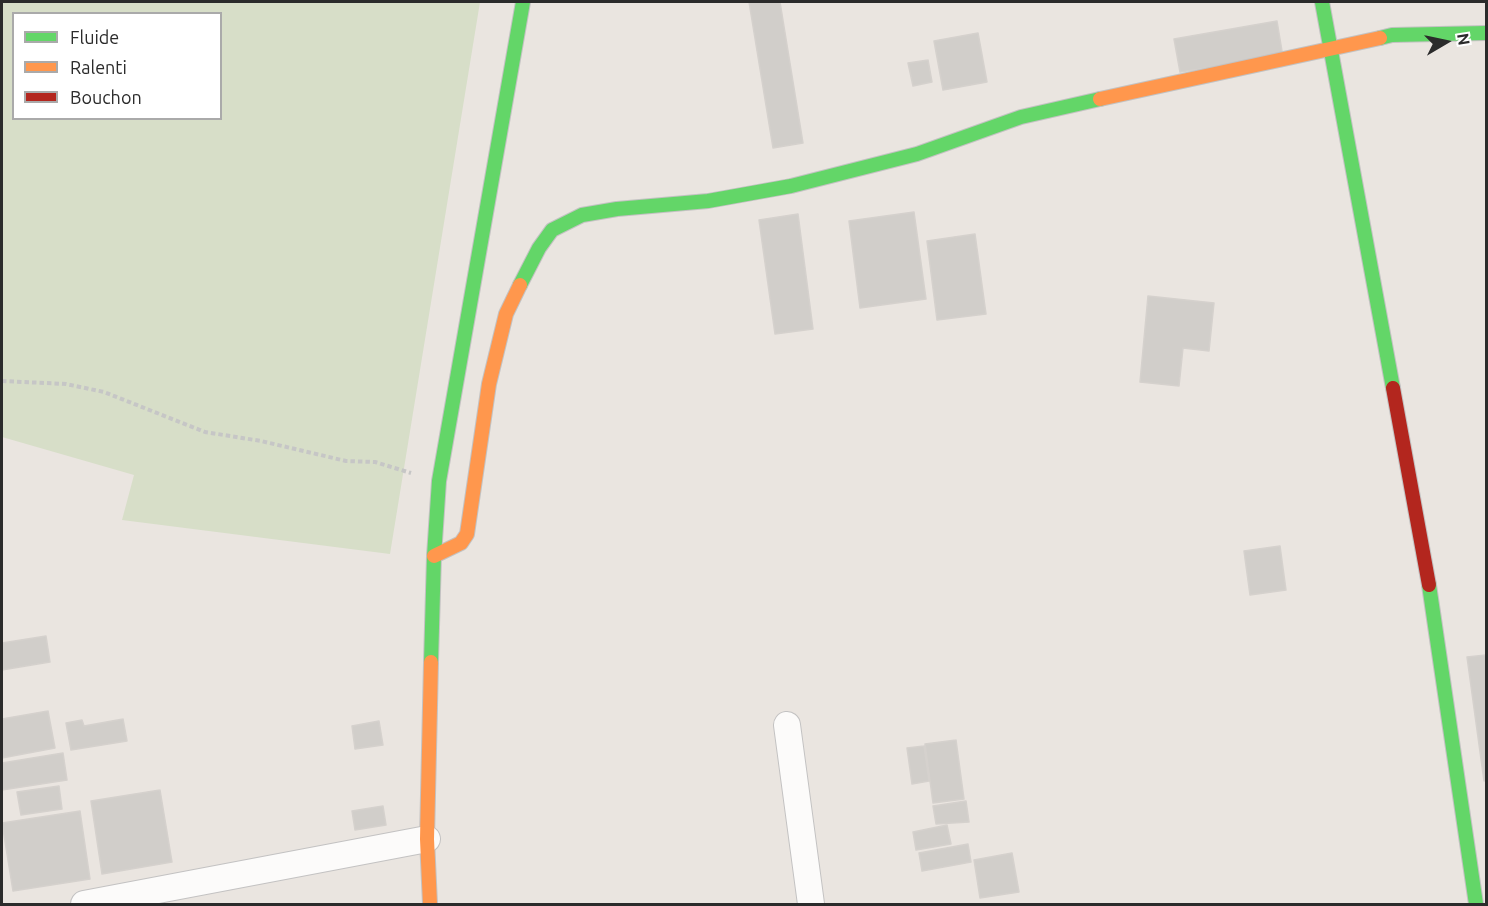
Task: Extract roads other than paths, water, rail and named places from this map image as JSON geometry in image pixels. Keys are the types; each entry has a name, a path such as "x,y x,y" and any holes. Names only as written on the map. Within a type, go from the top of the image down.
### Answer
{"street":[{"path":"430,904 427,839 434,556 439,481 523,2"},
{"path":"1322,2 1436,623 1476,904"},
{"path":"434,556 461,543 467,534 489,384 506,314 539,248 552,230 582,214 708,201 790,186 917,154 1021,117 1392,34 1486,33"},
{"path":"787,725 811,904"},
{"path":"84,904 427,839"}]}
